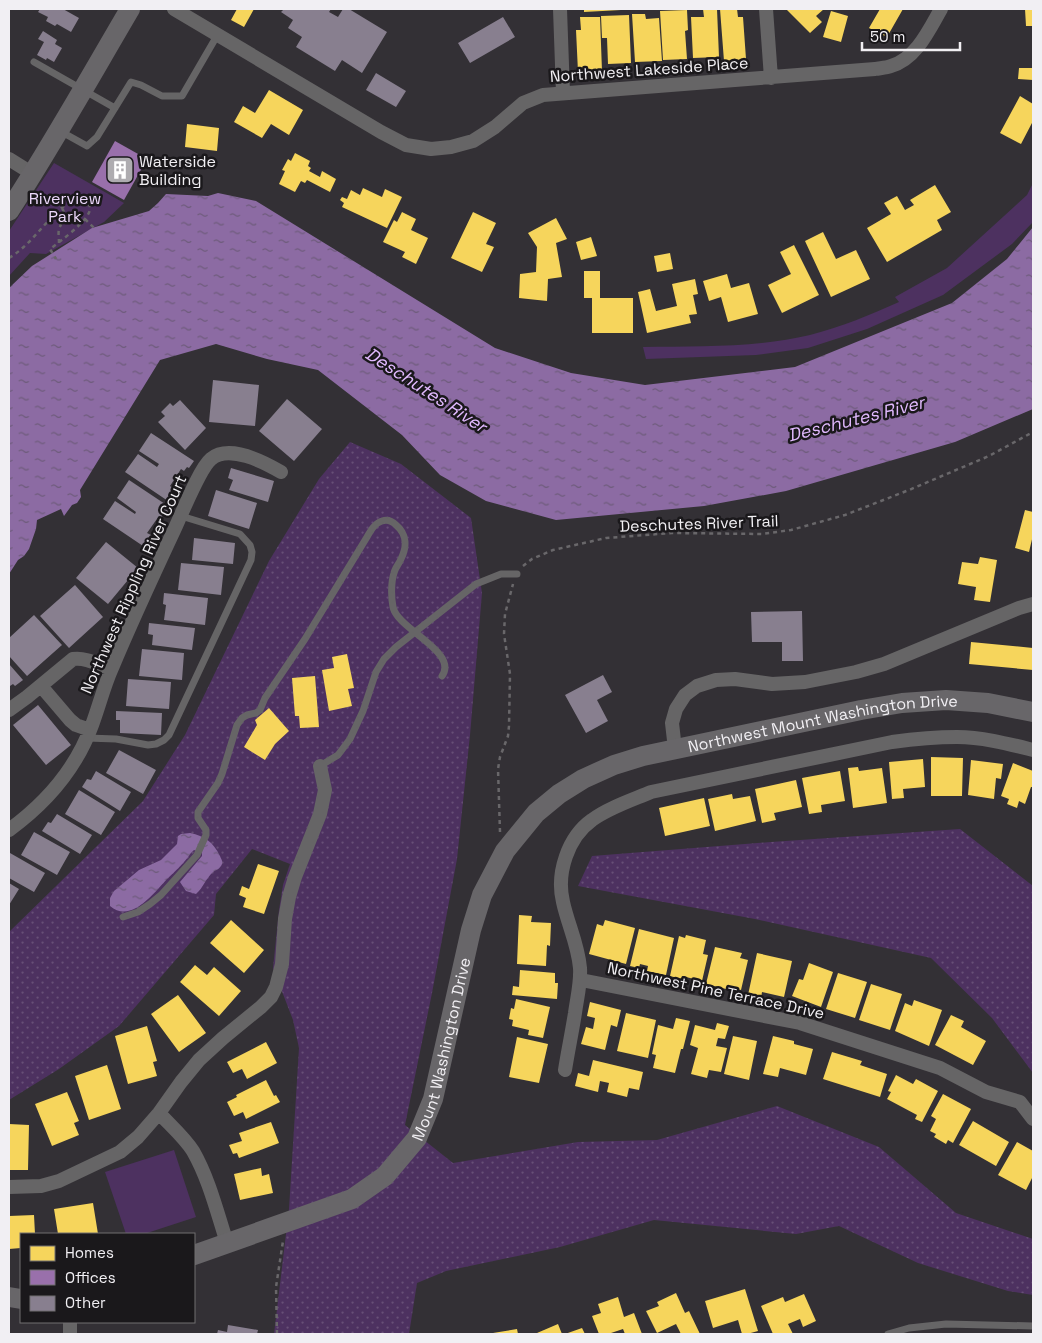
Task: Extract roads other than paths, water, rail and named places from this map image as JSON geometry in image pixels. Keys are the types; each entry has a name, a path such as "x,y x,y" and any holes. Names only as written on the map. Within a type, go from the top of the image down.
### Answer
{"main road":[{"path":"9,211 60,130 130,9"},
{"name":"Northwest Mount Washington Drive","path":"614,764 675,749 861,710 902,704 946,700 988,703 1033,712"},
{"name":"Mount Washington Drive","path":"195,1254 352,1199 385,1176 417,1138 433,1099 471,930 482,895 504,851 536,814 559,794 583,779 614,764"}],"street":[{"name":"Northwest Lakeside Place","path":"174,9 381,132 406,145 431,149 451,148 473,141 495,128 523,103 543,95 771,78 892,66 910,55 922,42 941,9"},
{"path":"560,9 563,93"},
{"path":"766,9 771,78"},
{"path":"9,159 33,174"},
{"name":"Northwest Rippling River Court","path":"9,830 42,803 73,765 89,734 111,669 202,469 210,459 221,453 233,452 267,463 281,472"},
{"path":"675,749 672,723 676,709 686,695 698,686 716,680 736,679 772,684 805,682 856,672 884,664 1019,608 1033,604"},
{"path":"9,710 73,659 79,658 111,669"},
{"path":"41,686 70,720 89,734"},
{"path":"565,1070 581,980 579,954 562,902 562,869 568,853 582,829 593,820 626,802 651,792 892,742 924,738 959,737 1000,742 1033,750"},
{"path":"9,1187 41,1186 60,1181 120,1152 138,1137 199,1060 262,1007 270,997 276,987 282,964 285,919 289,897 320,814 325,790 320,766"},
{"name":"Northwest Pine Terrace Drive","path":"581,980 800,1023 940,1068 986,1092 1020,1102 1033,1119"},
{"path":"158,1113 178,1132 192,1150 203,1171 227,1243"}],"lane":[{"path":"60,130 87,146 97,137 131,82 162,96 182,96 218,34"},
{"path":"34,62 115,108"},
{"path":"89,734 148,745 156,744 169,735 251,560 252,552 250,545 240,534 181,516"},
{"path":"123,917 138,912 150,904 197,855 206,835 205,828 198,818 198,812 218,783 237,725 242,718 260,710 265,698 305,639 367,537 376,524 382,521 389,520 394,523 401,529 405,539 402,558 394,572 393,610 400,620 442,657 445,672 442,676"},
{"path":"320,766 338,754 350,738 364,711 376,672 396,647 476,584 501,574 517,574"},
{"path":"888,1334 909,1328 946,1324 1033,1326"}],"water":[{"name":"Deschutes River","path":"218,193 256,201 495,348 571,373 645,385 795,367 952,303 1007,259 1033,227 1033,409 955,442 786,491 704,506 556,520 486,501 440,475 402,435 318,370 267,359 216,344 160,360 80,490 81,497 77,503 72,505 64,516 61,509 37,520 29,549 18,560 9,574 9,288 32,266 92,228 149,211 166,194 208,196"},
{"path":"190,833 200,836 211,843 222,862 220,867 211,874 196,894 186,891 180,882 202,856 202,853 194,850 142,904 126,911 118,911 110,906 110,898 114,891 139,870 161,860 177,844 178,836"}],"place":[{"name":"Waterside Building","path":"120,170"}],"park label":[{"name":"Riverview Park","path":"65,207"}]}
